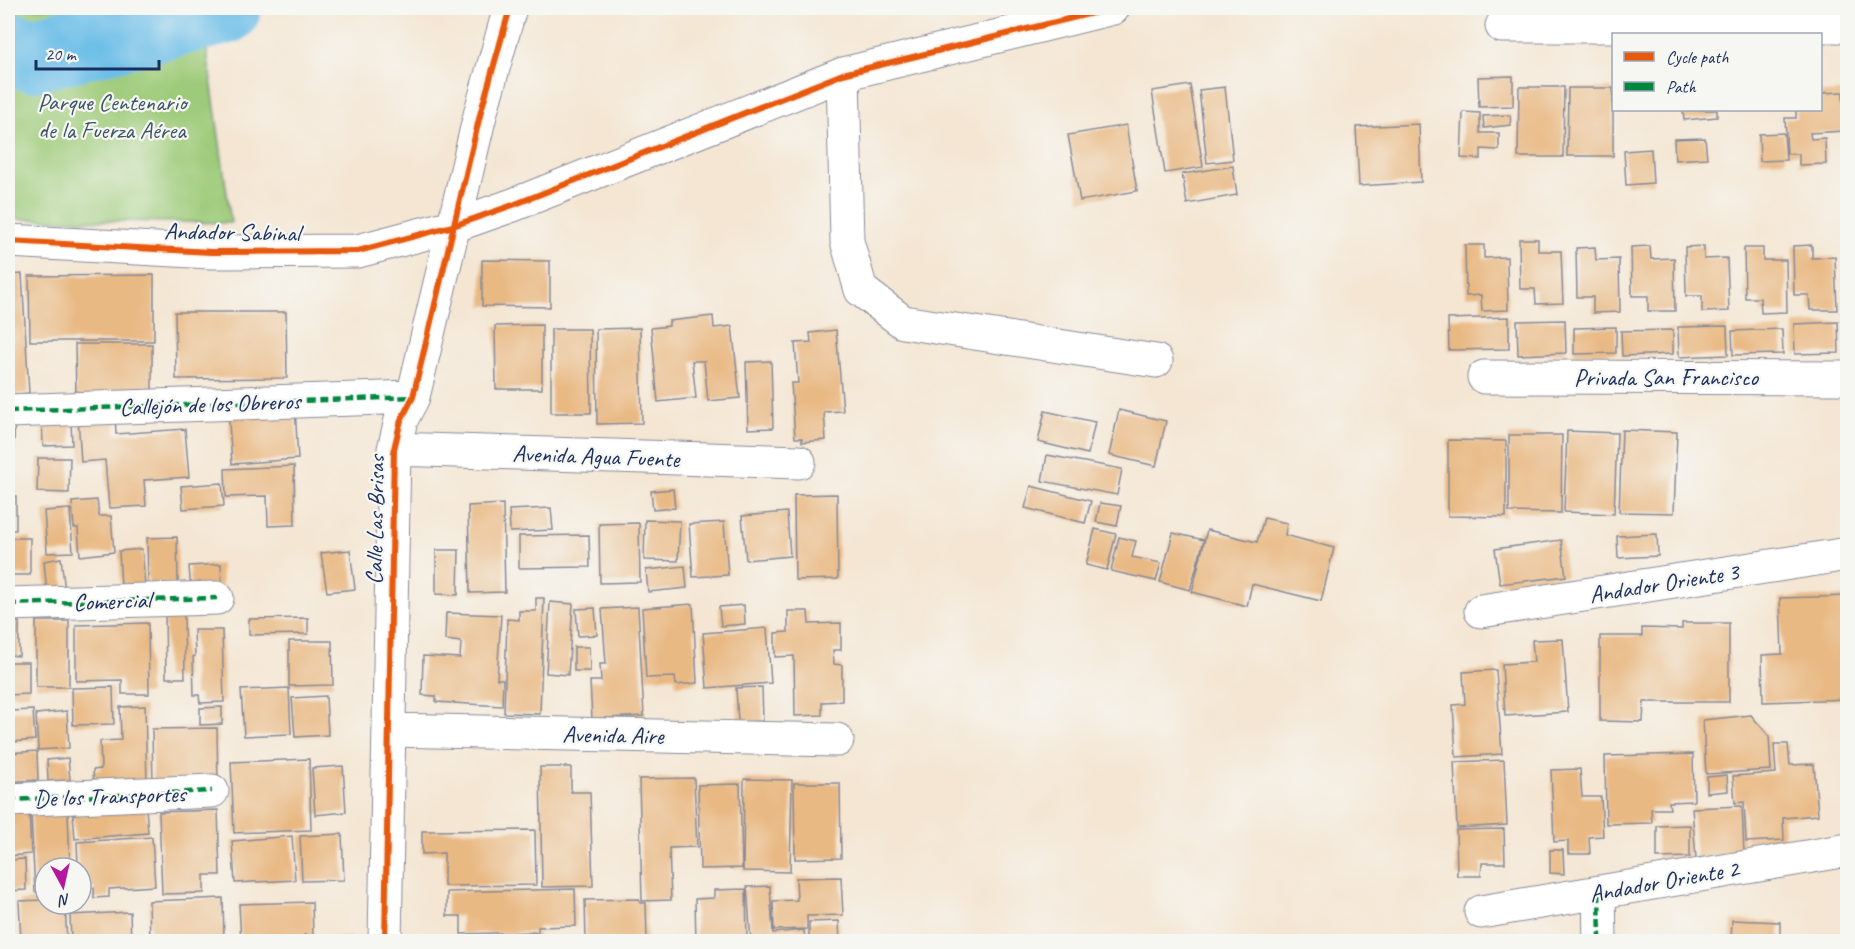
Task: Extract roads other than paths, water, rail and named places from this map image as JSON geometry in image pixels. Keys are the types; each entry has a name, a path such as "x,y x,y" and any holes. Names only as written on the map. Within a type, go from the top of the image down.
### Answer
{"street":[{"name":"Calle Las Brisas","path":"385,942 394,449 401,420 413,397 481,111 510,8"},
{"name":"Andador Sabinal","path":"8,241 211,252 358,251 453,225 513,205 843,74 1113,8"},
{"path":"1502,26 1848,26"},
{"path":"843,74 847,241 861,290 903,322 1156,361"},
{"name":"Privada San Francisco","path":"1484,377 1848,378"},
{"name":"Callejón de los Obreros","path":"8,411 413,397"},
{"name":"Avenida Agua Fuente","path":"394,449 799,462"},
{"name":"Andador Oriente 3","path":"1481,611 1848,554"},
{"name":"Comercial","path":"8,604 218,598"},
{"name":"Avenida Aire","path":"389,730 837,740"},
{"name":"De los Transportes","path":"8,800 212,791"},
{"name":"Andador Oriente 2","path":"1481,912 1848,850"},
{"path":"1599,892 1600,942"}],"waterway":[{"path":"8,48 32,55 224,8"}],"park label":[{"name":"Parque Centenario de la Fuerza Aérea","path":"112,116"}]}
